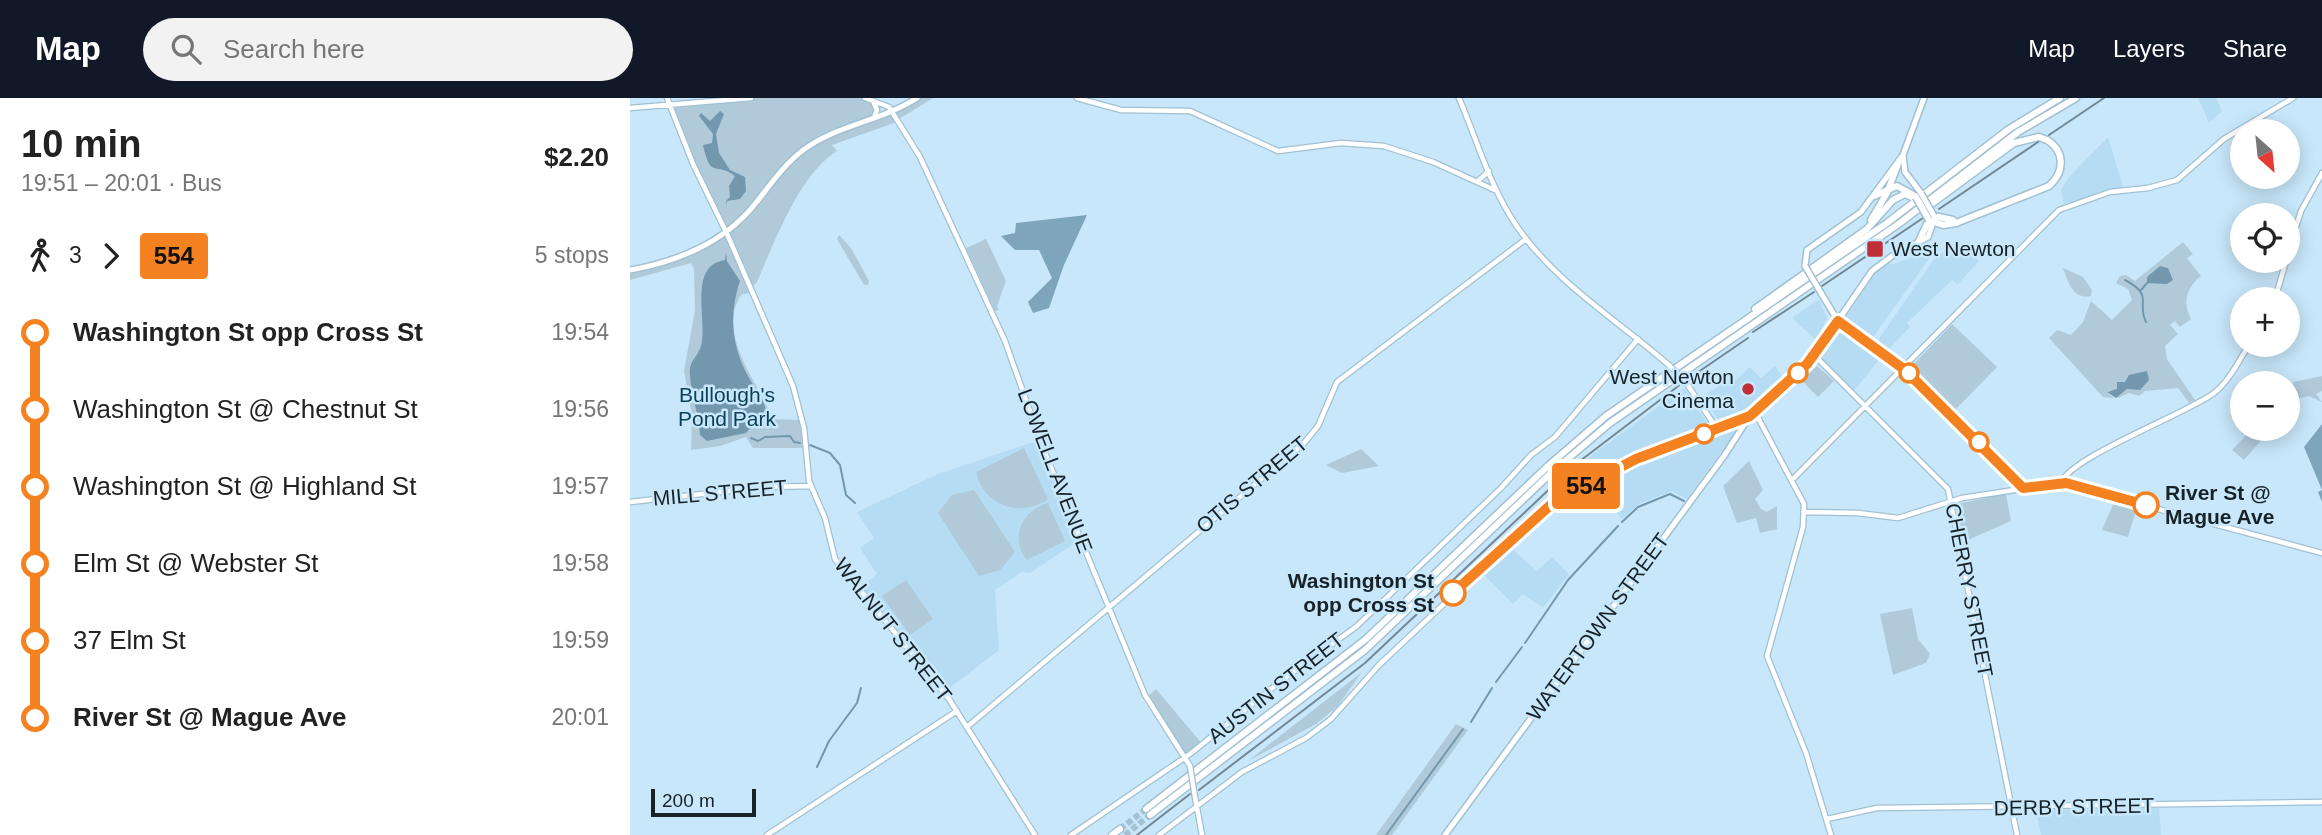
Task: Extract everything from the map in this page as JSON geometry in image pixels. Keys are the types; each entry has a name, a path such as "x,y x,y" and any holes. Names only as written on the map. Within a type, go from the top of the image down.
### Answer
{"highway":[{"path":"2060,98 2009,129 1897,216 1637,393 1586,433 1376,631 1148,812 1365,650 1551,473 1610,423 1900,223 2003,143 2076,98"},
{"path":"1874,196 1889,187 1904,187 1917,197 1932,219 1948,221 1969,217 2049,186 2059,174 2059,153 2047,140 2039,137 2014,143 1948,194 1900,223"},
{"path":"1858,234 1874,217 1901,158"},
{"path":"1743,321 1759,305 1858,234 1897,196 1905,194 1917,197"},
{"path":"1919,242 1932,219"},
{"path":"1112,835 1123,833"}],"main road":[{"path":"630,270 688,254 726,232 749,212 779,172 801,151 831,134 872,120 917,98"},
{"path":"1838,321 1805,267 1807,250 1854,219 1874,196 1901,158 1924,98"},
{"path":"1901,158 1917,197"},
{"name":"WATERTOWN STREET","path":"1445,835 1724,456 1749,417 1814,355 1874,269 1919,242"},
{"path":"1832,327 1833,312"}],"street":[{"name":"WALNUT STREET","path":"667,98 693,164 726,232 795,392 804,428 810,486 824,515 837,564 957,711 1035,835"},
{"path":"630,108 751,98"},
{"path":"865,98 891,112"},
{"path":"1077,98 1121,110 1190,111 1278,151 1332,143 1366,143 1396,149 1440,165 1497,191"},
{"path":"1459,98 1497,191 1526,239 1568,281 1670,366 1687,384 1717,429"},
{"path":"1793,479 2060,209 2110,192 2150,188 2178,179 2224,139 2293,98"},
{"path":"872,120 877,110 875,101"},
{"name":"LOWELL AVENUE","path":"891,112 919,157 1002,334 1043,448 1146,698 1186,758 1202,835"},
{"path":"1478,181 1489,171"},
{"path":"2300,215 2322,173"},
{"name":"OTIS STREET","path":"967,727 1311,436 1339,381 1526,239"},
{"path":"1838,321 1903,368 2023,488"},
{"name":"AUSTIN STREET","path":"1071,835 1186,758 1280,681 1357,626 1502,488 1531,455 1555,437 1638,339"},
{"name":"CHERRY STREET","path":"1814,355 1945,484 1951,500 2017,835"},
{"path":"2061,483 2064,477 2087,460 2215,392 2240,357"},
{"path":"1755,412 1793,479 1805,509 1767,654 1806,753 1831,835"},
{"path":"1159,835 1247,769 1308,737 1331,719 1379,665 1546,508 1633,461 1749,417"},
{"path":"1805,509 1895,519 1951,500 2061,483 2322,552"},
{"name":"MILL STREET","path":"630,502 776,486 810,486"},
{"path":"767,835 957,711"},
{"name":"DERBY STREET","path":"1826,819 1871,809 2322,802"}],"shaded area":[{"path":"2198,98 2216,98 2222,111 2209,123"},
{"path":"720,111 724,114 716,134 719,153 730,170 745,177 746,191 740,199 727,201 726,205 726,201 730,197 729,186 735,176 712,167 709,163 703,145 712,143 713,134 699,116 701,113 710,121"},
{"path":"2108,137 2123,187 2064,204 2061,190 2070,176"},
{"path":"1087,215 1064,265 1049,308 1033,313 1028,302 1052,278 1039,250 1015,250 1001,236 1015,233 1016,223"},
{"path":"1959,242 1979,261 1958,284 1952,280 1907,323 1910,327 1887,351 1876,343 1934,259"},
{"path":"726,252 727,261 740,281 733,317 738,353 766,410 746,433 707,441 700,435 690,370 701,346 701,296 706,272 713,264 725,260"},
{"path":"1925,252 1931,256 1871,340 1843,321 1875,274 1887,263 1894,264"},
{"path":"2160,266 2168,268 2173,280 2167,284 2147,283 2147,277"},
{"path":"1819,299 1827,318 1816,340 1792,318"},
{"path":"1839,329 1881,357 1854,391 1821,358"},
{"path":"1775,366 1783,378 1738,416 1720,422 1702,397 1733,377 1736,380 1750,367 1761,378"},
{"path":"2147,371 2149,380 2140,390 2127,389 2116,398 2107,392 2117,389 2117,382 2125,382 2129,375"},
{"path":"1684,388 1709,426 1633,455 1547,497 1589,457"},
{"path":"2322,424 2322,490 2304,447"},
{"path":"1738,429 1687,499 1672,491 1639,504 1622,519 1596,486 1653,459"},
{"path":"1033,442 1037,444 1078,541 1030,573 1022,572 995,590 999,650 947,690 861,587 877,574 860,548 874,538 857,512 938,474"},
{"path":"1511,548 1537,571 1552,557 1569,574 1543,608 1523,594 1513,604 1482,573"},
{"path":"2159,808 2161,835 2041,835 2036,810"}],"green space":[{"name":"Bullough's Pond Park","path":"751,98 865,98 875,104 875,116 917,98 933,98 891,124 832,145 837,151 811,175 800,192 757,282 751,288 753,293 742,294 735,309 733,325 736,341 772,419 802,420 806,448 753,448 746,437 720,446 691,450 692,415 684,371 695,310 694,269 691,263 630,280 630,270 688,254 726,232 693,164 669,105"},
{"path":"839,235 851,248 869,281 868,285 864,285 837,239"},
{"path":"986,239 1006,281 997,306 999,310 995,311 966,248"},
{"path":"2183,242 2193,254 2187,258 2201,276 2187,295 2191,319 2180,327 2175,321 2170,325 2178,334 2165,346 2167,359 2195,400 2189,403 2178,388 2145,391 2139,396 2129,393 2118,398 2110,390 2107,392 2114,398 2103,397 2049,338 2057,330 2071,335 2083,322 2091,301 2112,320 2132,300 2128,289 2116,283 2120,276 2126,275 2135,281"},
{"path":"2063,268 2083,277 2092,290 2091,296 2085,297 2076,293"},
{"path":"1952,324 1997,367 1953,412 1910,368"},
{"path":"1817,366 1834,381 1818,397 1801,380"},
{"path":"2322,376 2322,391 2316,394 2322,402 2309,396 2300,398 2300,381"},
{"path":"2241,441 2261,441 2244,460 2232,450"},
{"path":"1024,448 1048,499 1026,508 1015,508 994,500 986,493 976,472"},
{"path":"1361,449 1379,466 1342,473 1326,465"},
{"path":"1749,461 1763,490 1755,499 1761,509 1767,512 1777,506 1777,529 1760,533 1756,518 1737,523 1723,486"},
{"path":"974,490 1015,552 1000,570 979,576 938,513 952,495"},
{"path":"2006,494 2011,521 1963,542 1957,504"},
{"path":"2115,500 2137,507 2128,537 2102,530"},
{"path":"1048,503 1065,541 1027,560 1019,543 1021,526 1031,512"},
{"path":"906,580 933,619 910,635 882,596"},
{"path":"1912,608 1918,639 1930,654 1926,663 1893,675 1880,614"},
{"path":"1362,672 1337,707 1316,724 1248,761"},
{"path":"1156,689 1203,745 1186,758 1146,698"},
{"path":"1456,724 1468,730 1392,835 1376,835"}],"waterway":[{"path":"2125,280 2140,290 2146,322"},
{"path":"2141,290 2147,283"},
{"path":"751,438 758,441 765,437 790,436 794,442 800,443"},
{"path":"810,445 830,453 840,465 846,495 855,503"},
{"path":"1622,522 1638,507 1670,494 1684,501"},
{"path":"1525,643 1568,580 1618,526"},
{"path":"1496,682 1522,647"},
{"path":"817,767 829,741 857,703 861,688"},
{"path":"1471,722 1492,688"},
{"path":"1386,835 1463,729"}],"tunnel":[{"path":"1120,829 1146,809"},
{"path":"1125,835 1150,815"}],"railway":[{"path":"2049,135 2104,98"},
{"path":"1939,209 2041,140"},
{"path":"1822,286 1923,218"},
{"path":"1753,332 1814,292"},
{"path":"1688,379 1748,338"},
{"path":"1199,790 1365,663 1576,464 1681,384"},
{"path":"1137,835 1190,794"}],"bus line":[{"name":"554","path":"1453,593 1555,501 1636,459 1750,416 1807,364 1838,321 1905,370 2021,483 2023,488 2066,483 2146,505"}],"place":[{"name":"West Newton","path":"1875,249"},
{"name":"West Newton Cinema","path":"1748,389"},
{"name":"River St @ Mague Ave","path":"2146,505"},
{"name":"Washington St opp Cross St","path":"1453,593"}]}
